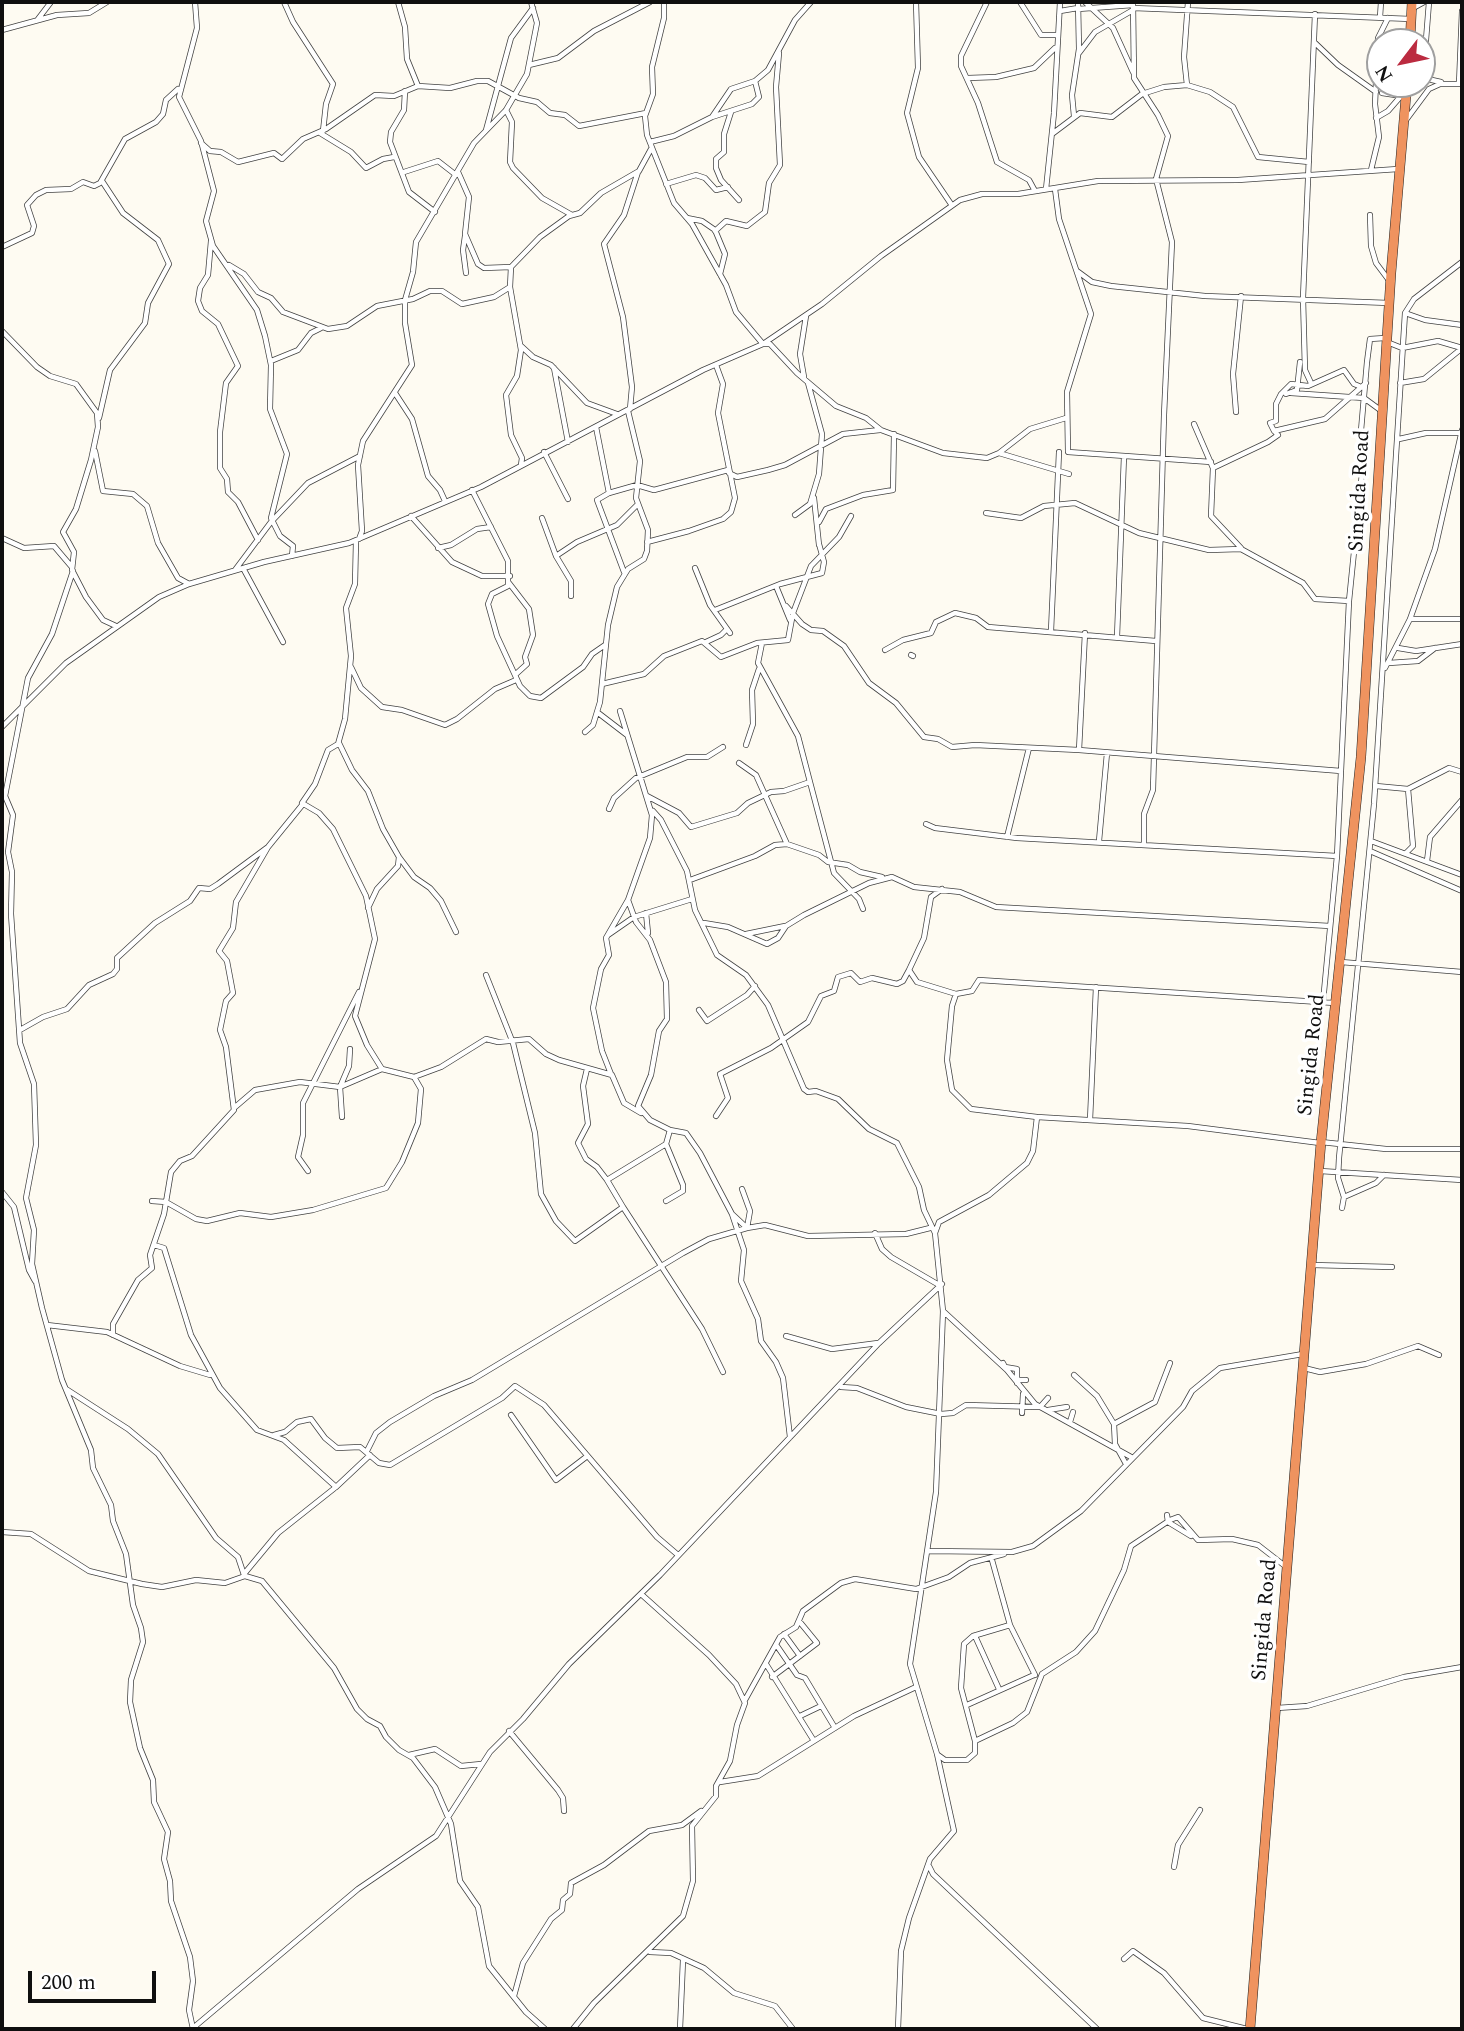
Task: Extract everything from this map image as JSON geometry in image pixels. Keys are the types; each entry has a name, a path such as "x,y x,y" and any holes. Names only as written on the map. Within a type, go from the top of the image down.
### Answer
{"highway":[{"path":"1411,28 1412,5"},
{"name":"Singida Road","path":"1249,2029 1322,1143 1361,757 1389,303 1405,122 1404,98"}],"street":[{"path":"37,19 51,2"},
{"path":"2,30 37,19 89,13 107,2"},
{"path":"195,2 198,17 195,35 178,89 178,97 201,143 214,191 206,221 211,240 260,317 271,361 270,409 287,454 280,487 271,509 271,522 293,545 292,556"},
{"path":"284,2 293,22 333,84 321,132"},
{"path":"398,2 405,27 407,59 418,86"},
{"path":"456,932 441,901 430,888 414,877 399,857 383,830 368,791 352,770 339,742 348,699 351,666 346,608 355,584 357,540 362,531 358,473 365,435 411,371 405,300 413,272 416,242 474,143 506,110 529,65 537,23 531,2"},
{"path":"529,65 558,58 594,31 650,2"},
{"path":"664,2 664,18 652,67 653,94 646,113 652,149 677,209 687,218 720,275 736,312 762,344"},
{"path":"712,117 731,89 755,80 768,70 795,19 811,2"},
{"path":"916,2 918,68 906,112 919,157 951,204"},
{"path":"987,2 961,56 961,66 968,78 997,162 1030,180 1035,191"},
{"path":"1020,2 1041,35 1057,36"},
{"path":"1046,189 1060,2"},
{"path":"1085,2 1110,24 1142,94 1158,115 1168,136 1156,179 1172,234 1152,756 1153,790 1144,814 1141,833 1144,845"},
{"path":"1186,85 1184,57 1188,2"},
{"path":"1380,17 1381,2"},
{"path":"1412,5 1427,2 1426,28"},
{"path":"1060,11 1078,6 1133,6 1411,19"},
{"path":"1074,116 1072,95 1079,54 1078,6"},
{"path":"1079,54 1095,32 1133,6"},
{"path":"1133,6 1133,73"},
{"path":"486,131 511,38 533,8"},
{"path":"1436,80 1461,84 1462,11"},
{"path":"1311,383 1305,373 1303,299 1306,175 1309,162 1315,14"},
{"path":"1383,28 1388,18"},
{"path":"1313,42 1349,74 1366,84"},
{"path":"968,78 996,77 1034,68 1056,47"},
{"path":"715,231 726,221 747,226 765,212 769,183 780,165 776,87 779,53"},
{"path":"650,142 674,136 712,117 756,102 759,92 755,80"},
{"path":"201,143 206,149 221,152 232,161 244,162 274,153 282,159 303,139 321,132 373,96 394,96 418,86 441,89 483,81 513,96 537,102 553,114 565,115 579,126 646,113"},
{"path":"1405,122 1429,89 1449,83"},
{"path":"1052,134 1074,116 1092,112 1112,117 1142,94 1164,87 1186,85 1210,92 1233,107 1258,157 1309,162"},
{"path":"2,247 32,233 34,226 27,205 36,195 46,190 73,188 83,182 96,186 102,181 125,139 156,122 163,114 166,100 178,89"},
{"path":"405,91 404,110 390,137 409,192 435,212"},
{"path":"1371,170 1379,137 1376,118 1378,98"},
{"path":"1376,118 1402,98"},
{"path":"506,110 513,122 510,162 513,168 542,198 572,215"},
{"path":"731,111 724,134 723,152 716,162 718,176 738,200"},
{"path":"321,132 351,152 366,168 383,159 395,157"},
{"path":"585,732 593,725 597,712 617,587 625,573 644,559 647,542 648,530 638,505 640,461 629,411 632,387 623,317 604,244 624,215 639,171 652,149"},
{"path":"1368,157 1375,150"},
{"path":"404,172 438,161 457,173 469,197 463,250 466,273"},
{"path":"2,727 21,705 66,663 153,600 188,584 235,570 357,540 471,491 762,344 806,316 951,204 982,194 1055,189 1098,181 1238,180 1401,169"},
{"path":"521,466 522,458 511,435 506,395 517,376 521,346 510,287 511,267 540,237 572,215 580,213 601,193 639,171"},
{"path":"666,184 696,176 705,178 716,190 728,187"},
{"path":"102,181 124,213 158,240 169,264 148,303 145,323 110,370 94,446 76,509 63,528 74,552 72,569 52,634 28,678 21,705 20,731 4,794 13,815 8,852 21,1050 34,1084 36,1145 26,1198 33,1227 32,1258 47,1325 66,1389 91,1450 93,1468 110,1503 131,1581 143,1642 131,1679 130,1702 140,1748 153,1780 154,1802 168,1832 164,1859 170,1881 171,1901 190,1956 193,1981 189,2010 193,2028 358,1889 431,1840 481,1763 569,1664 641,1594 841,1387 879,1343 941,1285"},
{"path":"1055,189 1059,219 1090,307 1091,319 1067,392 1068,452 1211,461"},
{"path":"1370,215 1371,246 1376,263 1391,282"},
{"path":"687,218 702,221 715,231 724,254 720,275"},
{"path":"466,233 479,266 511,267"},
{"path":"211,240 208,275 200,288 198,301 202,311 218,324 238,366 226,387 220,468 227,479 228,492 238,502 258,540"},
{"path":"1342,1208 1345,1197 1338,1172 1340,1143 1386,666 1405,313 1413,299 1462,262"},
{"path":"228,265 244,274 258,292 271,298 283,312 322,328 342,328 377,306 435,290 445,292 450,298 462,303 494,297 510,287"},
{"path":"1077,270 1092,282 1170,291 1389,303"},
{"path":"1236,412 1233,374 1241,296"},
{"path":"1405,313 1425,320 1462,325"},
{"path":"795,515 810,503 813,494 819,474 822,434 800,354 806,316"},
{"path":"271,361 298,350 311,333 322,328"},
{"path":"2,331 37,368 50,376 76,384 87,396 99,418"},
{"path":"1323,1002 1337,856 1349,601 1362,473 1360,442 1369,341 1372,338 1387,340 1402,348 1433,341 1462,348"},
{"path":"762,344 770,344 806,381 836,406 866,418 881,430"},
{"path":"521,346 533,357 554,367 587,403 618,415"},
{"path":"1400,383 1424,379 1462,348"},
{"path":"1300,362 1297,390 1289,394 1364,398 1383,412"},
{"path":"647,542 723,519 731,512 735,498 718,414 723,384 716,365"},
{"path":"554,367 568,442"},
{"path":"1213,468 1278,435 1270,423 1276,421 1276,404 1280,394 1291,384 1311,383 1344,370 1354,384 1359,386"},
{"path":"1274,431 1320,421 1359,386 1366,383"},
{"path":"395,393 412,419 428,476 445,501"},
{"path":"625,573 597,500 609,493 637,485 654,490 728,472 741,477 785,465 843,434 881,430 949,454 985,458 999,453 1030,429 1066,418"},
{"path":"1194,424 1213,468 1211,516 1241,549 1303,583 1315,599 1349,601"},
{"path":"596,427 609,493"},
{"path":"1386,666 1410,619 1436,548 1462,432 1400,437 1397,442"},
{"path":"819,522 826,509 863,495 893,490 894,433"},
{"path":"94,446 103,491 133,494 147,506 160,548 178,578 188,584"},
{"path":"544,452 568,499"},
{"path":"1051,631 1059,452"},
{"path":"999,453 1011,459 1034,462 1069,474"},
{"path":"235,570 271,522 312,479 360,455"},
{"path":"1117,637 1124,456"},
{"path":"351,666 361,688 382,707 444,725 457,719 495,689 516,677 527,664 525,657 533,635 529,609 509,583 508,561 471,491"},
{"path":"715,610 776,586 822,573 825,569 820,555 819,522 813,494"},
{"path":"986,513 1021,518 1040,508 1077,503 1122,525 1161,538 1209,550 1241,549"},
{"path":"556,556 576,542 617,525 638,505"},
{"path":"411,516 452,562 478,574 510,576"},
{"path":"706,642 716,656 720,657 762,643 788,640 793,613 806,577 820,555 839,537 851,516"},
{"path":"542,518 556,556 572,581 571,596"},
{"path":"438,548 454,543 477,529 492,527"},
{"path":"2,538 24,548 54,546 72,569 91,606 103,620 116,626"},
{"path":"243,568 283,642"},
{"path":"602,684 644,674 664,656 706,642 728,631 695,568"},
{"path":"509,583 492,594 488,604 496,634 516,677 530,696 541,698 583,667 592,654 606,644"},
{"path":"776,586 791,624"},
{"path":"786,606 811,630 822,631 844,646 869,683 896,703 924,737 938,739 952,747 1079,750 1341,771"},
{"path":"885,650 903,640 931,633 936,622 955,613 976,618 988,627 1156,641"},
{"path":"1410,619 1462,619"},
{"path":"1079,750 1085,634"},
{"path":"746,745 753,724 752,690 760,668 762,643"},
{"path":"1397,648 1416,651 1462,644"},
{"path":"1386,666 1418,661 1435,648"},
{"path":"760,668 798,736 834,873 853,893 863,909"},
{"path":"620,711 646,796 652,810 668,832 690,880 695,910 704,923 717,955 746,975 768,1005 807,1092 818,1092 838,1099 869,1129 900,1146 922,1193 933,1230 943,1311 940,1343 942,1362 938,1383 941,1414 929,1551 924,1587 910,1646 910,1664 937,1754 954,1831 939,1846 914,1899 901,1951 898,2029"},
{"path":"597,712 629,737"},
{"path":"234,1108 226,1046 220,1030 226,1001 233,993 227,961 219,951 233,928 236,902 268,848 303,804 305,795 315,784 328,750 339,742"},
{"path":"609,809 624,785 687,758 707,757 723,747"},
{"path":"1007,837 1029,748"},
{"path":"1099,841 1107,753"},
{"path":"739,763 756,775 787,844"},
{"path":"1376,786 1408,789 1449,768 1462,772"},
{"path":"646,796 679,813 691,827 720,820 766,796 810,782"},
{"path":"1405,854 1413,846 1408,789"},
{"path":"1427,861 1430,837 1462,800"},
{"path":"303,804 322,816 337,835 364,891 375,939 355,1016 367,1045 382,1069"},
{"path":"649,937 634,917 628,892 650,838 652,810"},
{"path":"926,824 935,828 1007,837 1337,856"},
{"path":"1371,841 1462,876"},
{"path":"690,880 755,856 775,845 787,844 832,862 883,877 978,897 996,907 1330,926"},
{"path":"20,1030 43,1017 68,1009 89,985 113,974 117,969 117,958 155,923 190,901 199,888 210,889 268,848"},
{"path":"1370,851 1462,891"},
{"path":"367,909 377,890 398,866 399,857"},
{"path":"745,934 786,926 883,877"},
{"path":"716,1116 728,1098 720,1074 783,1040 808,1022 821,996 834,990 838,977 851,973 860,982 872,978 897,984 903,981 923,938 931,897 925,887"},
{"path":"931,897 943,889"},
{"path":"607,935 634,917 692,899"},
{"path":"628,900 607,935 609,955 601,970 593,1011 612,1075 624,1103 670,1130 685,1133 697,1147 732,1214 740,1231 744,1255 741,1281 758,1319 761,1341 776,1362 783,1378 790,1437"},
{"path":"641,1113 638,1100 649,1082 659,1031 667,1019 666,982 649,937 646,913"},
{"path":"704,923 728,927 767,944 778,939 786,926"},
{"path":"1341,962 1462,972"},
{"path":"909,970 917,982 956,994 972,991 979,979 1336,1003"},
{"path":"486,975 513,1041 535,1133 541,1194 556,1221 575,1241 623,1207"},
{"path":"699,1010 707,1021 747,995 755,986"},
{"path":"1090,1120 1096,987"},
{"path":"308,1171 298,1157 303,1135 303,1103 361,988"},
{"path":"956,994 952,1006 947,1060 952,1090 971,1109 1037,1117 1250,1132 1385,1149 1462,1149"},
{"path":"113,1335 113,1324 138,1279 152,1268 150,1255 166,1202 171,1172 180,1161 197,1150 234,1108 255,1090 300,1082 341,1087 382,1069 414,1077 441,1067 486,1039 529,1039 546,1054 612,1075"},
{"path":"342,1118 341,1087 349,1066 350,1049"},
{"path":"587,1069 583,1086 588,1124 578,1143 586,1159 597,1167 607,1180 702,1329 723,1372"},
{"path":"152,1201 166,1202 196,1219 207,1221 240,1213 271,1217 313,1210 386,1188 402,1162 418,1123 421,1089 414,1077"},
{"path":"2,1532 31,1534 89,1571 131,1581 162,1587 196,1580 230,1582 244,1575 278,1533 336,1487 368,1453 373,1437 390,1422 433,1396 472,1380 550,1331 709,1239 765,1225 808,1236 874,1232 906,1234 933,1230 941,1219 989,1195 1027,1163 1033,1151 1037,1117"},
{"path":"666,1201 683,1191 666,1144 670,1130"},
{"path":"607,1180 666,1144"},
{"path":"1320,1171 1462,1180"},
{"path":"1345,1197 1376,1184 1385,1175"},
{"path":"742,1189 750,1211 747,1228"},
{"path":"2,1192 14,1207 29,1270 37,1283"},
{"path":"732,1214 747,1228"},
{"path":"874,1232 882,1249 891,1257 941,1285"},
{"path":"154,1245 164,1248 191,1335 201,1349 211,1375 236,1409 257,1430 274,1435 309,1460 315,1471 336,1487"},
{"path":"1312,1265 1392,1267"},
{"path":"943,1311 1003,1364 1024,1393 1040,1407 1132,1457"},
{"path":"47,1325 113,1335 180,1366 211,1375"},
{"path":"786,1336 831,1349 879,1343"},
{"path":"1304,1368 1320,1372 1366,1364 1418,1346 1439,1355"},
{"path":"573,2029 594,2003 649,1952 686,1910 693,1881 692,1826 715,1798 716,1786 730,1761 745,1701 784,1634 796,1627 814,1602 850,1579 901,1589 924,1587 970,1563 1033,1546 1077,1515 1183,1406 1192,1391 1220,1368 1305,1354"},
{"path":"1003,1364 1006,1357"},
{"path":"1115,1424 1156,1402 1170,1363"},
{"path":"1074,1375 1097,1396 1115,1424 1114,1439 1126,1464"},
{"path":"1018,1382 1026,1380"},
{"path":"274,1435 311,1419 325,1438 337,1448 360,1447 379,1464 390,1465 502,1398 515,1386 544,1405 657,1537 678,1555"},
{"path":"841,1387 857,1388 906,1407 941,1414 953,1413 966,1405 985,1408 1040,1407"},
{"path":"66,1389 128,1429 158,1454 216,1538 238,1557 244,1575"},
{"path":"1022,1413 1024,1393"},
{"path":"1040,1407 1048,1398"},
{"path":"1047,1411 1067,1407"},
{"path":"1070,1422 1073,1412"},
{"path":"511,1415 556,1480 586,1457"},
{"path":"1167,1515 1168,1522"},
{"path":"967,1705 999,1689 1042,1674 1076,1652 1095,1631 1124,1570 1131,1546 1178,1517 1195,1537"},
{"path":"1168,1522 1204,1542 1242,1539 1258,1545 1280,1560 1288,1572"},
{"path":"929,1551 1012,1552"},
{"path":"992,1560 1010,1625 1035,1675"},
{"path":"244,1575 262,1581 269,1588 285,1612 334,1668 358,1709 367,1719 380,1726 397,1749 409,1755 435,1787 457,1850 460,1881 478,1907 489,1966 545,2029"},
{"path":"641,1594 709,1655 736,1684 745,1701"},
{"path":"772,1677 817,1642 799,1620"},
{"path":"937,1754 945,1760 967,1760 975,1753 967,1705 961,1690 964,1644 975,1636 1010,1625"},
{"path":"784,1634 800,1656"},
{"path":"975,1636 999,1689"},
{"path":"778,1646 835,1728"},
{"path":"784,1653 793,1646"},
{"path":"766,1663 772,1677 814,1741"},
{"path":"1277,1708 1307,1706 1404,1677 1462,1667"},
{"path":"975,1741 1013,1723 1031,1708 1042,1674"},
{"path":"720,1782 758,1776 835,1728 916,1687"},
{"path":"800,1716 821,1706"},
{"path":"509,1731 558,1790 564,1801 564,1811"},
{"path":"409,1755 435,1749 463,1767 481,1763"},
{"path":"1174,1867 1178,1845 1200,1810"},
{"path":"514,1996 523,1963 551,1919 562,1910 563,1900 570,1894 571,1882 604,1865 649,1830 677,1826 702,1811"},
{"path":"929,1865 933,1874 1097,2029"},
{"path":"1124,1959 1133,1951 1164,1973 1203,2018 1249,2029"},
{"path":"649,1952 668,1952 704,1968 734,1993 775,2006 793,2029"},
{"path":"680,2029 683,2010 683,1960"}]}
